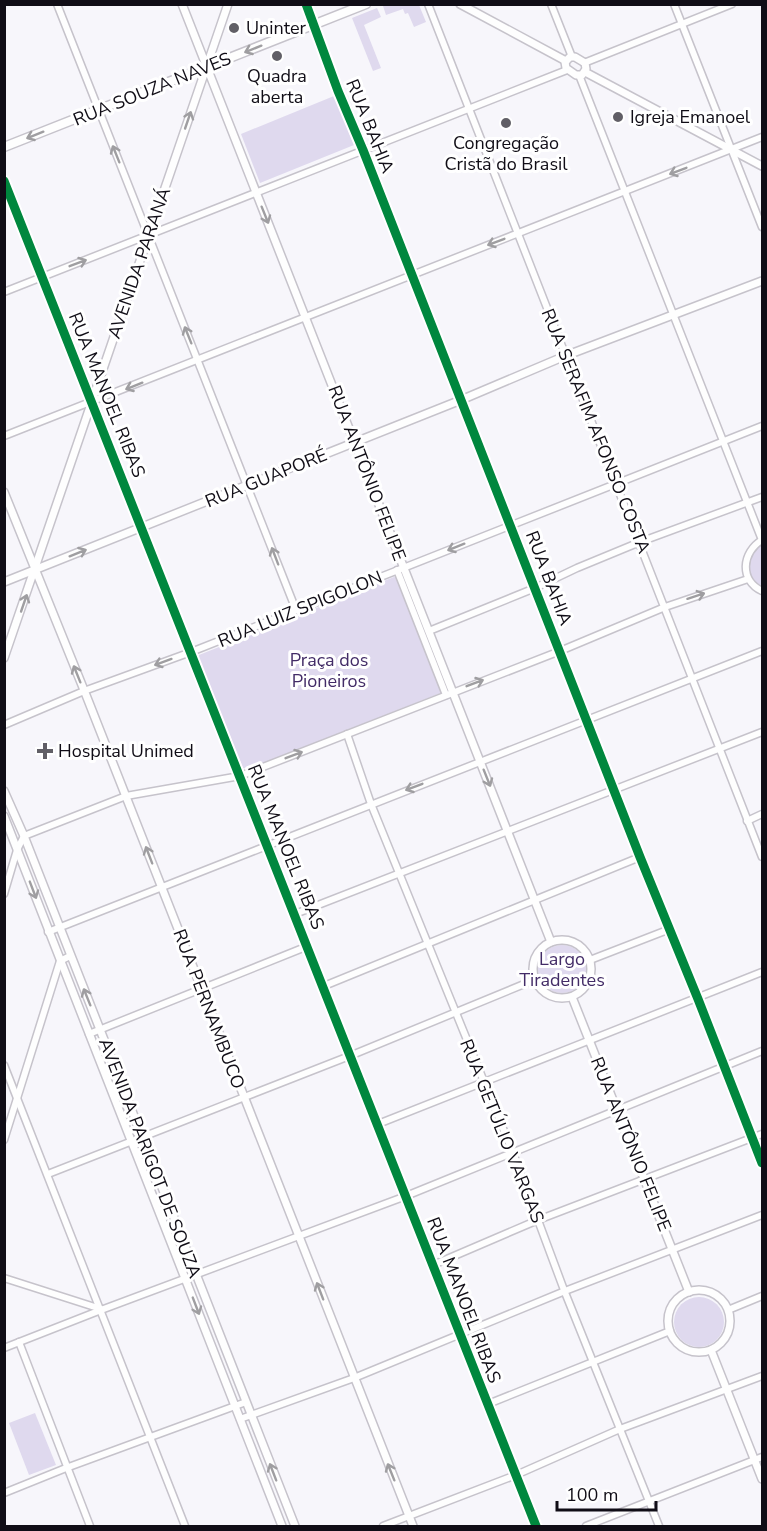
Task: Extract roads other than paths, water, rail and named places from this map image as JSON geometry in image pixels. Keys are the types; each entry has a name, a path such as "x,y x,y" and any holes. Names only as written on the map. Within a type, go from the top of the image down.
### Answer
{"main road":[{"name":"RUA SOUZA NAVES","path":"4,147 366,4"}],"street":[{"path":"57,4 296,610"},
{"name":"RUA ANTÔNIO FELIPE","path":"182,4 355,442 400,569 480,761 551,942"},
{"name":"AVENIDA PARANÁ","path":"4,658 228,4"},
{"name":"RUA BAHIA","path":"306,4 338,92 363,150 762,1163"},
{"name":"RUA SERAFIM AFONSO COSTA","path":"429,4 762,857"},
{"path":"460,4 569,59 584,63 732,4"},
{"path":"551,4 569,59"},
{"path":"674,4 762,227"},
{"path":"567,70 565,65 569,59"},
{"path":"584,63 582,73 625,192 762,540 754,545 746,561 748,579 752,585 762,591"},
{"path":"4,292 567,70 582,73 762,166"},
{"path":"4,436 762,138"},
{"name":"RUA MANOEL RIBAS","path":"4,180 352,1055 536,1527"},
{"name":"RUA GUAPORÉ","path":"4,582 461,400 565,356 762,281"},
{"name":"RUA LUIZ SPIGOLON","path":"4,725 84,691 191,652 762,426"},
{"name":"RUA PERNAMBUCO","path":"4,492 413,1527"},
{"path":"429,631 640,542 762,498"},
{"name":"RUA ANTÔNIO FELIPE","path":"400,569 429,631 450,693"},
{"path":"4,894 24,836 126,796 240,776 560,651 665,607 748,579"},
{"path":"48,932 762,651"},
{"path":"295,914 762,732"},
{"name":"RUA GETÚLIO VARGAS","path":"347,734 370,804 513,1153 659,1527"},
{"name":"AVENIDA PARIGOT DE SOUZA","path":"4,791 24,836 295,1527"},
{"path":"747,821 762,814"},
{"name":"AVENIDA PARIGOT DE SOUZA","path":"4,816 282,1527"},
{"path":"324,986 640,857"},
{"path":"590,960 670,929"},
{"path":"560,940 578,945 590,960 590,978 586,986 572,997 554,998 539,988 534,980 533,962 543,946 551,942 560,940"},
{"path":"89,1034 308,946"},
{"path":"4,1140 60,961 70,956"},
{"path":"378,1124 762,972"},
{"path":"48,1174 352,1055 534,980"},
{"name":"RUA ANTÔNIO FELIPE","path":"572,997 689,1292"},
{"path":"4,1348 406,1196 762,1051"},
{"path":"4,1065 185,1527"},
{"path":"433,1265 538,1220 762,1134"},
{"path":"240,1419 354,1378 565,1291 762,1215"},
{"path":"4,1278 101,1310"},
{"path":"689,1292 708,1292 716,1296 728,1310 730,1319 725,1338 711,1350 691,1351 682,1347 670,1331 668,1322 674,1304 681,1296 689,1292"},
{"path":"728,1310 762,1296"},
{"path":"488,1404 670,1331"},
{"path":"19,1342 90,1527"},
{"path":"711,1350 762,1479"},
{"path":"383,1527 516,1475 620,1429 762,1376"},
{"path":"4,1493 246,1402"},
{"path":"586,1527 762,1457"}],"place":[{"name":"Uninter","path":"234,28"},
{"name":"Quadra aberta","path":"277,56"},
{"name":"Igreja Emanoel","path":"618,117"},
{"name":"Congregação Cristã do Brasil","path":"506,123"},
{"name":"Hospital Unimed","path":"45,751"}],"park label":[{"name":"Praça dos Pioneiros","path":"329,670"},
{"name":"Largo Tiradentes","path":"562,969"}]}
